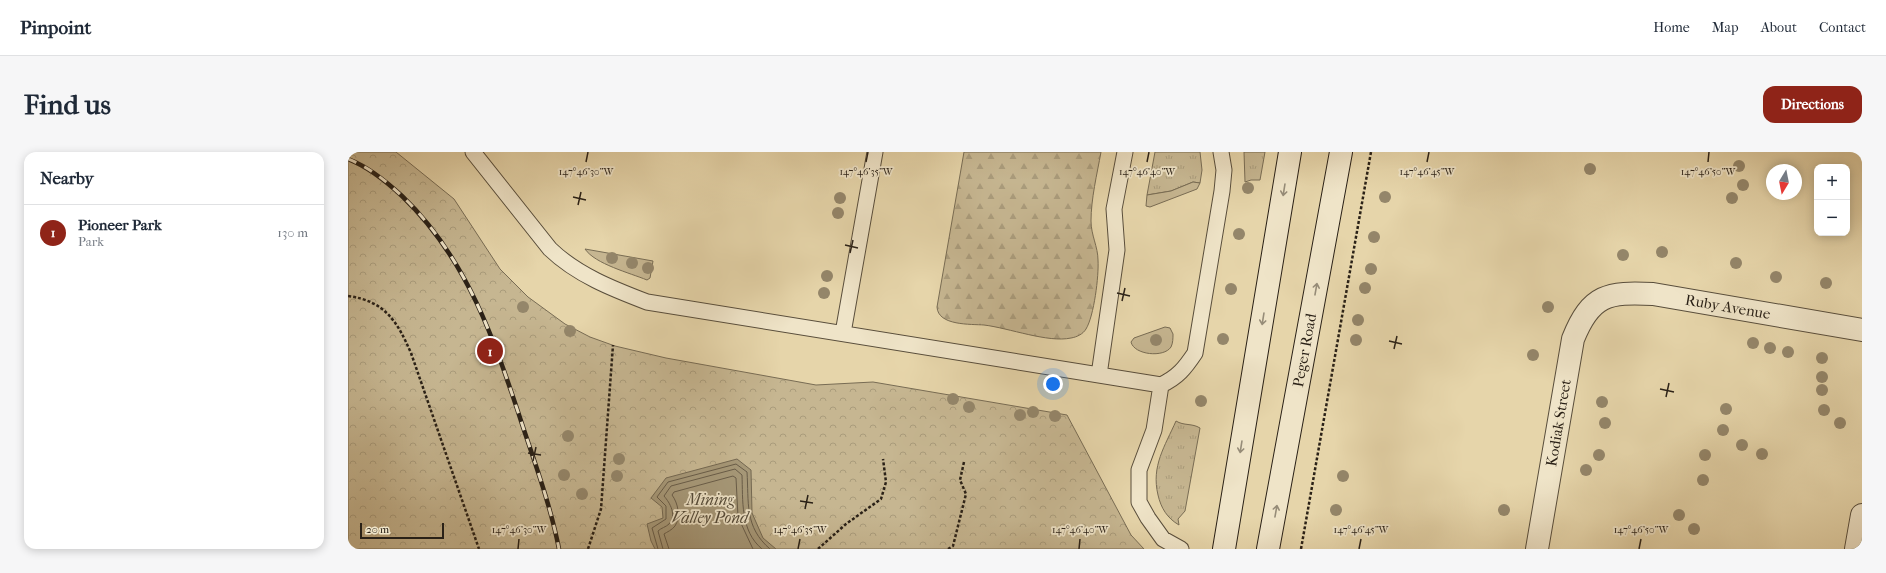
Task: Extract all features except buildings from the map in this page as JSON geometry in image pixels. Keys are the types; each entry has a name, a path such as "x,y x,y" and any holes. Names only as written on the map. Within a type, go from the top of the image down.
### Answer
{"main road":[{"path":"1224,549 1290,152"},
{"name":"Peger Road","path":"1268,549 1341,152"},
{"name":"Ruby Avenue","path":"1595,303 1610,296 1629,293 1653,294 1862,330"},
{"name":"Kodiak Street","path":"1537,549 1573,339 1586,312 1595,303"},
{"path":"1856,549 1862,514"}],"lane":[{"path":"473,152 550,248 563,261 585,275 647,302 1161,385 1173,380 1184,369 1195,353 1222,191 1224,170 1221,152"},
{"path":"843,333 875,152"},
{"path":"1099,375 1117,250 1114,210 1125,152"},
{"path":"1161,385 1154,430 1139,470 1139,502 1163,539 1182,549"}],"path":[{"path":"1301,549 1371,152"},
{"path":"348,296 361,298 385,310 400,328 411,353 479,549"},
{"path":"588,549 601,509 606,461 613,345"},
{"path":"818,549 846,524 881,499 886,482 882,459"},
{"path":"948,549 953,546 966,499 966,494 960,480 964,462"}],"green space":[{"path":"348,152 396,152 454,199 500,269 528,297 565,324 590,337 615,346 666,358 816,385 873,382 1067,415 1131,535 1144,549 348,549"},
{"path":"964,152 1101,152 1094,186 1091,213 1091,226 1098,255 1097,285 1094,306 1089,323 1085,331 1080,335 1073,338 1062,339 1040,337 984,325 956,323 943,318 939,313 937,307"},
{"path":"1155,152 1200,152 1202,170 1200,183 1193,182 1171,191 1147,195"},
{"path":"1244,152 1265,152 1260,180 1245,182"},
{"path":"1193,182 1200,183 1197,189 1150,207 1146,206 1147,195 1171,191"},
{"path":"585,249 653,261 650,278 647,280 605,264"},
{"path":"1165,327 1170,328 1173,334 1173,340 1171,347 1162,353 1150,354 1138,350 1133,346 1131,342 1134,338"},
{"path":"1176,421 1200,428 1185,511 1178,519 1179,525 1168,516 1163,508 1159,500 1156,485 1156,475 1160,456"}],"water":[{"name":"Mining Valley Pond","path":"737,459 751,470 752,513 763,538 776,549 655,549 651,541 647,524 663,518 662,507 651,498 666,478"}],"railway":[{"path":"348,159 356,162 377,175 402,196 425,221 463,276 478,305 503,367 543,489 559,549"}],"place":[{"name":"Pioneer Park","path":"490,351"}]}
